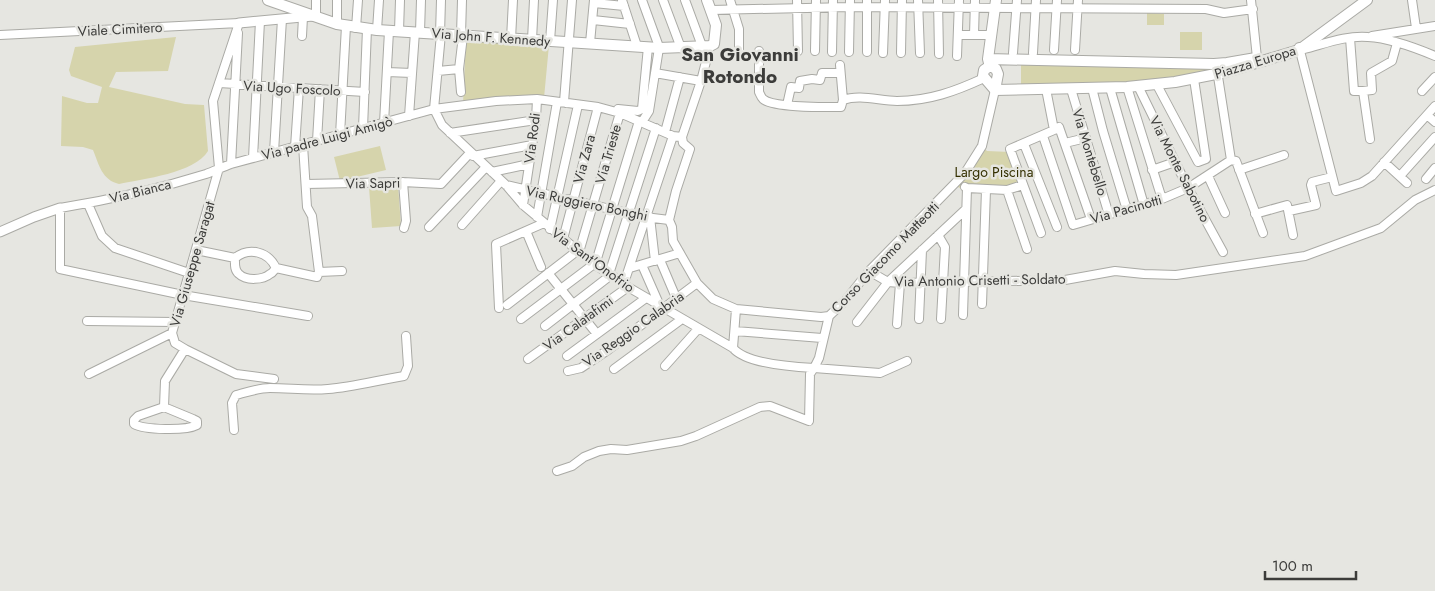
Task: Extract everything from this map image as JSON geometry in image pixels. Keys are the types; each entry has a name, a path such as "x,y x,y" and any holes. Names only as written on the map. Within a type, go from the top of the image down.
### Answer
{"main road":[{"name":"Piazza Europa","path":"993,65 1221,68 1254,62 1299,47 1322,34 1367,0"},
{"name":"Via John F. Kennedy","path":"271,1 287,3 316,16 346,26 372,30 655,48 709,47"},
{"path":"995,4 991,35 995,90"},
{"path":"709,5 716,26 709,47"},
{"path":"993,65 984,70 985,79 995,90"},
{"name":"Piazza Europa","path":"995,90 1110,88 1156,85 1194,79 1221,68"}],"street":[{"path":"239,23 316,16 316,0"},
{"path":"338,0 346,26 340,135"},
{"path":"346,26 358,0"},
{"path":"363,128 372,30 379,0"},
{"path":"384,123 387,72 400,0"},
{"path":"409,116 421,0"},
{"path":"434,109 438,71 441,0"},
{"path":"461,92 459,69 462,36 462,0"},
{"path":"511,39 513,0"},
{"path":"532,40 534,0"},
{"path":"550,41 553,0"},
{"path":"537,217 560,102 569,42 572,0"},
{"path":"560,102 638,112 642,109 655,48 658,44 642,0"},
{"path":"663,0 681,48"},
{"path":"560,102 598,107 620,113 669,134 682,137 701,81 709,47 684,0"},
{"path":"730,0 738,29 739,50"},
{"path":"746,0 752,6"},
{"path":"1075,50 1078,0"},
{"path":"1100,0 1100,9"},
{"path":"1145,0 1145,9"},
{"path":"1168,9 1169,0"},
{"path":"1206,0 1206,9"},
{"path":"1252,0 1254,62"},
{"path":"1412,0 1416,28"},
{"path":"590,44 594,2 623,3 637,46"},
{"path":"709,5 733,9 774,4 1057,4 1078,9 1100,9 1121,4 1145,9 1206,9 1224,13 1252,9"},
{"path":"797,4 798,51"},
{"path":"815,51 816,4"},
{"path":"832,52 833,4"},
{"path":"849,52 850,4"},
{"path":"867,4 867,52"},
{"path":"883,53 884,4"},
{"path":"901,53 902,4"},
{"path":"918,4 920,53"},
{"path":"938,4 938,54"},
{"path":"958,56 959,4"},
{"path":"974,35 975,4"},
{"path":"1013,52 1017,4"},
{"path":"1033,53 1036,4"},
{"path":"1054,50 1057,4"},
{"path":"302,36 303,17"},
{"path":"274,152 282,19"},
{"path":"593,20 630,24"},
{"path":"253,158 260,21"},
{"path":"220,168 212,101 239,23"},
{"path":"231,164 239,23"},
{"name":"Viale Cimitero","path":"0,35 239,23"},
{"path":"1435,26 1299,47 1336,191 1361,183 1372,176 1435,106"},
{"path":"1322,34 1337,41"},
{"path":"958,35 991,35"},
{"path":"1368,37 1419,49 1435,56"},
{"path":"1350,38 1354,91 1372,90 1371,74 1392,61 1396,43"},
{"path":"521,319 594,264 640,122 648,111 655,73 655,48"},
{"path":"759,51 759,90 761,97 767,101 787,105 820,108 841,107 840,69 822,72 820,80 800,81 800,88 791,87 787,105"},
{"path":"1221,68 1230,160 1236,161 1263,233"},
{"path":"438,71 459,69"},
{"path":"387,72 412,73"},
{"path":"655,73 701,81"},
{"path":"626,285 648,217 669,134 680,77"},
{"path":"1422,91 1435,77"},
{"path":"842,100 856,98 891,101 918,100 939,96 985,79"},
{"path":"1156,85 1198,162 1206,159 1194,79"},
{"name":"Via Ugo Foscolo","path":"218,84 365,92"},
{"name":"Via Monte Sabotino","path":"1138,86 1188,188 1223,252"},
{"path":"1127,87 1162,199"},
{"path":"276,268 317,277 319,272 312,216 307,208 306,184 299,146 299,88"},
{"path":"1092,88 1127,210"},
{"path":"1110,88 1144,205"},
{"path":"318,141 320,89"},
{"path":"1046,89 1054,130"},
{"name":"Via Montebello","path":"1071,89 1109,214"},
{"name":"Corso Giacomo Matteotti","path":"682,137 683,144 690,149 676,190 670,220 673,241 697,284 713,299 736,309 821,317 828,316 958,180 982,146 995,90"},
{"path":"1364,91 1370,139"},
{"name":"Via padre Luigi Amigò","path":"220,168 434,109 496,101 537,100 560,102"},
{"name":"Via Rodi","path":"523,205 536,120 537,100"},
{"path":"550,229 578,104"},
{"name":"Via Zara","path":"563,239 598,107"},
{"name":"Via Sant'Onofrio","path":"434,109 442,126 489,169 523,205 578,252 646,298 733,348 738,354 774,365 880,373 907,362"},
{"name":"Via Trieste","path":"578,252 620,113"},
{"path":"1427,115 1435,122"},
{"path":"450,133 536,120"},
{"path":"1042,233 1010,149 1043,136 1059,127 1091,219"},
{"path":"545,326 610,275 628,212 656,128"},
{"name":"Via Pacinotti","path":"1043,136 1073,225 1162,199 1188,188 1230,160"},
{"path":"1400,176 1435,137"},
{"path":"1065,143 1086,138"},
{"path":"1024,144 1057,227"},
{"path":"471,154 532,145"},
{"name":"Via Sapri","path":"306,184 403,182 441,184 471,154"},
{"path":"1239,170 1284,155"},
{"path":"1152,170 1175,162"},
{"path":"1384,162 1406,183"},
{"path":"429,227 489,169 529,164"},
{"name":"Via Bianca","path":"60,208 88,204 208,173 220,168"},
{"name":"Via Giuseppe Saragat","path":"164,407 165,381 185,348 175,344 172,333 220,168"},
{"path":"1426,179 1435,168"},
{"path":"1208,176 1226,213"},
{"path":"1289,211 1316,205 1312,182 1332,177"},
{"path":"958,180 968,188 986,190 1007,190 1023,185"},
{"path":"403,182 406,221 404,228"},
{"path":"462,225 503,183"},
{"name":"Via Ruggiero Bonghi","path":"503,183 526,190 648,217 670,220"},
{"path":"963,314 968,188"},
{"path":"982,304 986,190"},
{"path":"1007,190 1027,249"},
{"name":"Via Antonio Crisetti - Soldato","path":"869,271 888,282 900,283 1065,280 1115,271 1176,275 1305,256 1381,228 1414,200 1435,190"},
{"path":"88,204 102,236 115,248 189,273"},
{"path":"1255,214 1287,205 1293,235"},
{"path":"0,232 60,208 60,269 183,295 308,316"},
{"path":"857,322 888,282 966,209"},
{"path":"648,217 657,260 676,300"},
{"path":"544,223 496,244 503,306 578,252"},
{"path":"526,231 541,267"},
{"path":"938,235 945,247 941,320"},
{"path":"196,250 235,258 249,252 262,254 272,260 276,268"},
{"path":"919,319 922,250"},
{"path":"630,268 680,253"},
{"path":"235,258 235,268 238,274 248,279 270,276 276,268"},
{"path":"642,265 662,307"},
{"path":"319,272 342,271"},
{"path":"548,273 597,334"},
{"path":"897,324 900,283"},
{"name":"Via Reggio Calabria","path":"568,371 581,368 662,307 676,300 697,284"},
{"name":"Via Calatafimi","path":"528,359 585,318 626,285"},
{"path":"568,356 646,298"},
{"path":"733,348 736,309"},
{"path":"557,471 572,466 584,457 599,451 611,449 628,450 681,441 760,407 770,406 809,421 810,374 819,358 828,316"},
{"path":"614,370 682,318"},
{"path":"87,321 175,322"},
{"path":"665,366 698,329"},
{"path":"735,330 822,338"},
{"path":"89,374 172,333"},
{"path":"234,430 232,403 236,395 269,388 327,389 404,376 408,366 406,336"},
{"path":"185,348 236,374 274,379"},
{"path":"164,407 194,419 197,425 185,428 147,427 134,424 134,420 138,416 164,407"}],"green space":[{"path":"1147,13 1164,14 1164,25 1147,25"},
{"path":"1180,32 1202,32 1202,50 1180,50"},
{"path":"176,37 168,71 116,72 109,87 185,104 204,105 208,151 201,159 192,165 168,174 119,184 113,182 105,175 99,166 93,150 83,147 61,146 62,96 87,103 98,103 102,87 71,76 69,70 75,47"},
{"path":"466,39 549,45 544,98 463,103"},
{"path":"1021,59 1214,64 1212,75 1157,85 1021,89"},
{"path":"380,146 386,170 340,181 334,157"},
{"name":"Largo Piscina","path":"982,146 987,151 1010,152 1021,188 1007,193 968,192 954,185"},
{"path":"398,185 401,226 372,228 369,187"}],"district":[{"name":"San Giovanni Rotondo","path":"740,65"}]}
